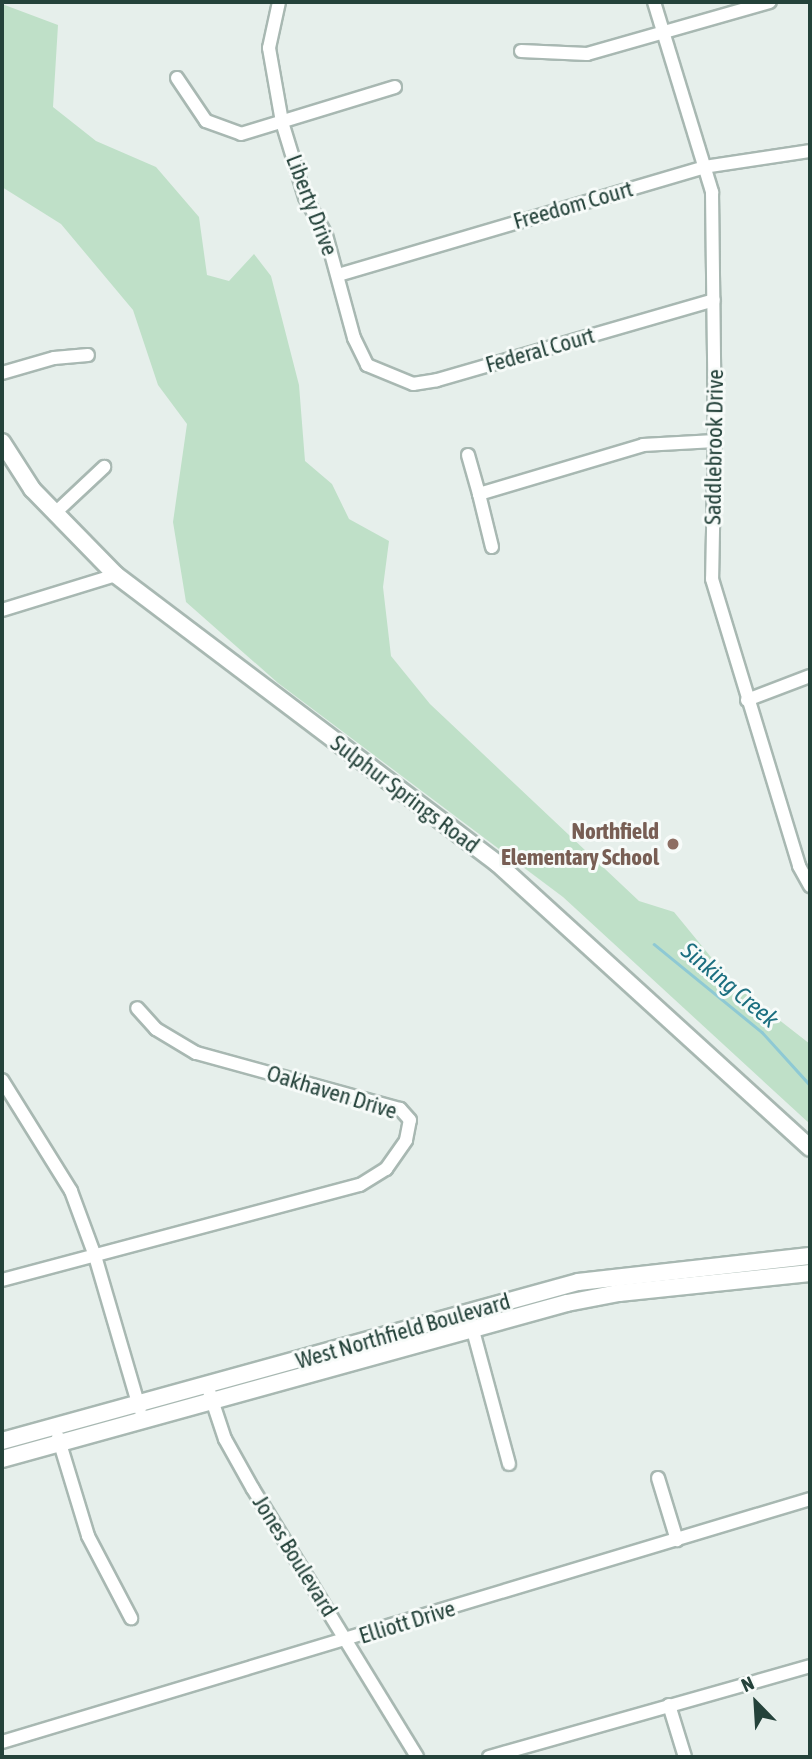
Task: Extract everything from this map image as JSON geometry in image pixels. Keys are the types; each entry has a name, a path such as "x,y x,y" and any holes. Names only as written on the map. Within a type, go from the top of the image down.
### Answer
{"main road":[{"name":"Sulphur Springs Road","path":"2,442 54,514 116,575 496,863 810,1148"},
{"name":"West Northfield Boulevard","path":"2,1441 578,1282 810,1256"},
{"name":"West Northfield Boulevard","path":"2,1459 472,1330 619,1293 810,1273"}],"street":[{"name":"Liberty Drive","path":"279,2 269,48 282,122 305,197 326,235 354,338 366,365"},
{"name":"Saddlebrook Drive","path":"654,2 704,167 714,220 715,442 712,579 799,866 810,886"},
{"path":"521,51 587,54 770,2"},
{"path":"177,78 206,121 224,130 241,134 395,88"},
{"name":"Freedom Court","path":"338,275 704,167 773,160 810,151"},
{"name":"Federal Court","path":"366,365 413,384 437,380 714,300"},
{"path":"2,373 54,358 88,355"},
{"path":"479,494 643,445 715,442"},
{"path":"468,455 492,547"},
{"path":"54,514 104,467"},
{"path":"2,610 116,575"},
{"path":"747,700 810,676"},
{"name":"Oakhaven Drive","path":"95,1256 360,1185 386,1169 406,1140 410,1120 406,1113 196,1053 156,1029 136,1008"},
{"path":"2,1080 71,1191 95,1256 143,1421"},
{"path":"2,1280 95,1256"},
{"path":"468,1313 509,1464"},
{"name":"Jones Boulevard","path":"208,1385 212,1402 247,1479 417,1757"},
{"path":"55,1427 88,1536 131,1618"},
{"path":"658,1478 677,1540"},
{"name":"Elliott Drive","path":"2,1742 810,1499"},
{"path":"489,1757 810,1665"},
{"path":"669,1705 685,1757"}],"green space":[{"path":"2,4 58,25 53,107 96,141 156,167 199,217 207,275 229,281 254,254 271,276 299,385 305,461 332,484 349,519 389,541 383,587 391,656 430,704 639,901 674,912 733,984 810,1044 810,1124 563,897 278,683 186,602 173,522 187,424 158,385 133,310 61,224 2,187"}],"waterway":[{"name":"Sinking Creek","path":"654,944 762,1032 810,1085"}],"place":[{"name":"Northfield Elementary School","path":"673,844"}]}
